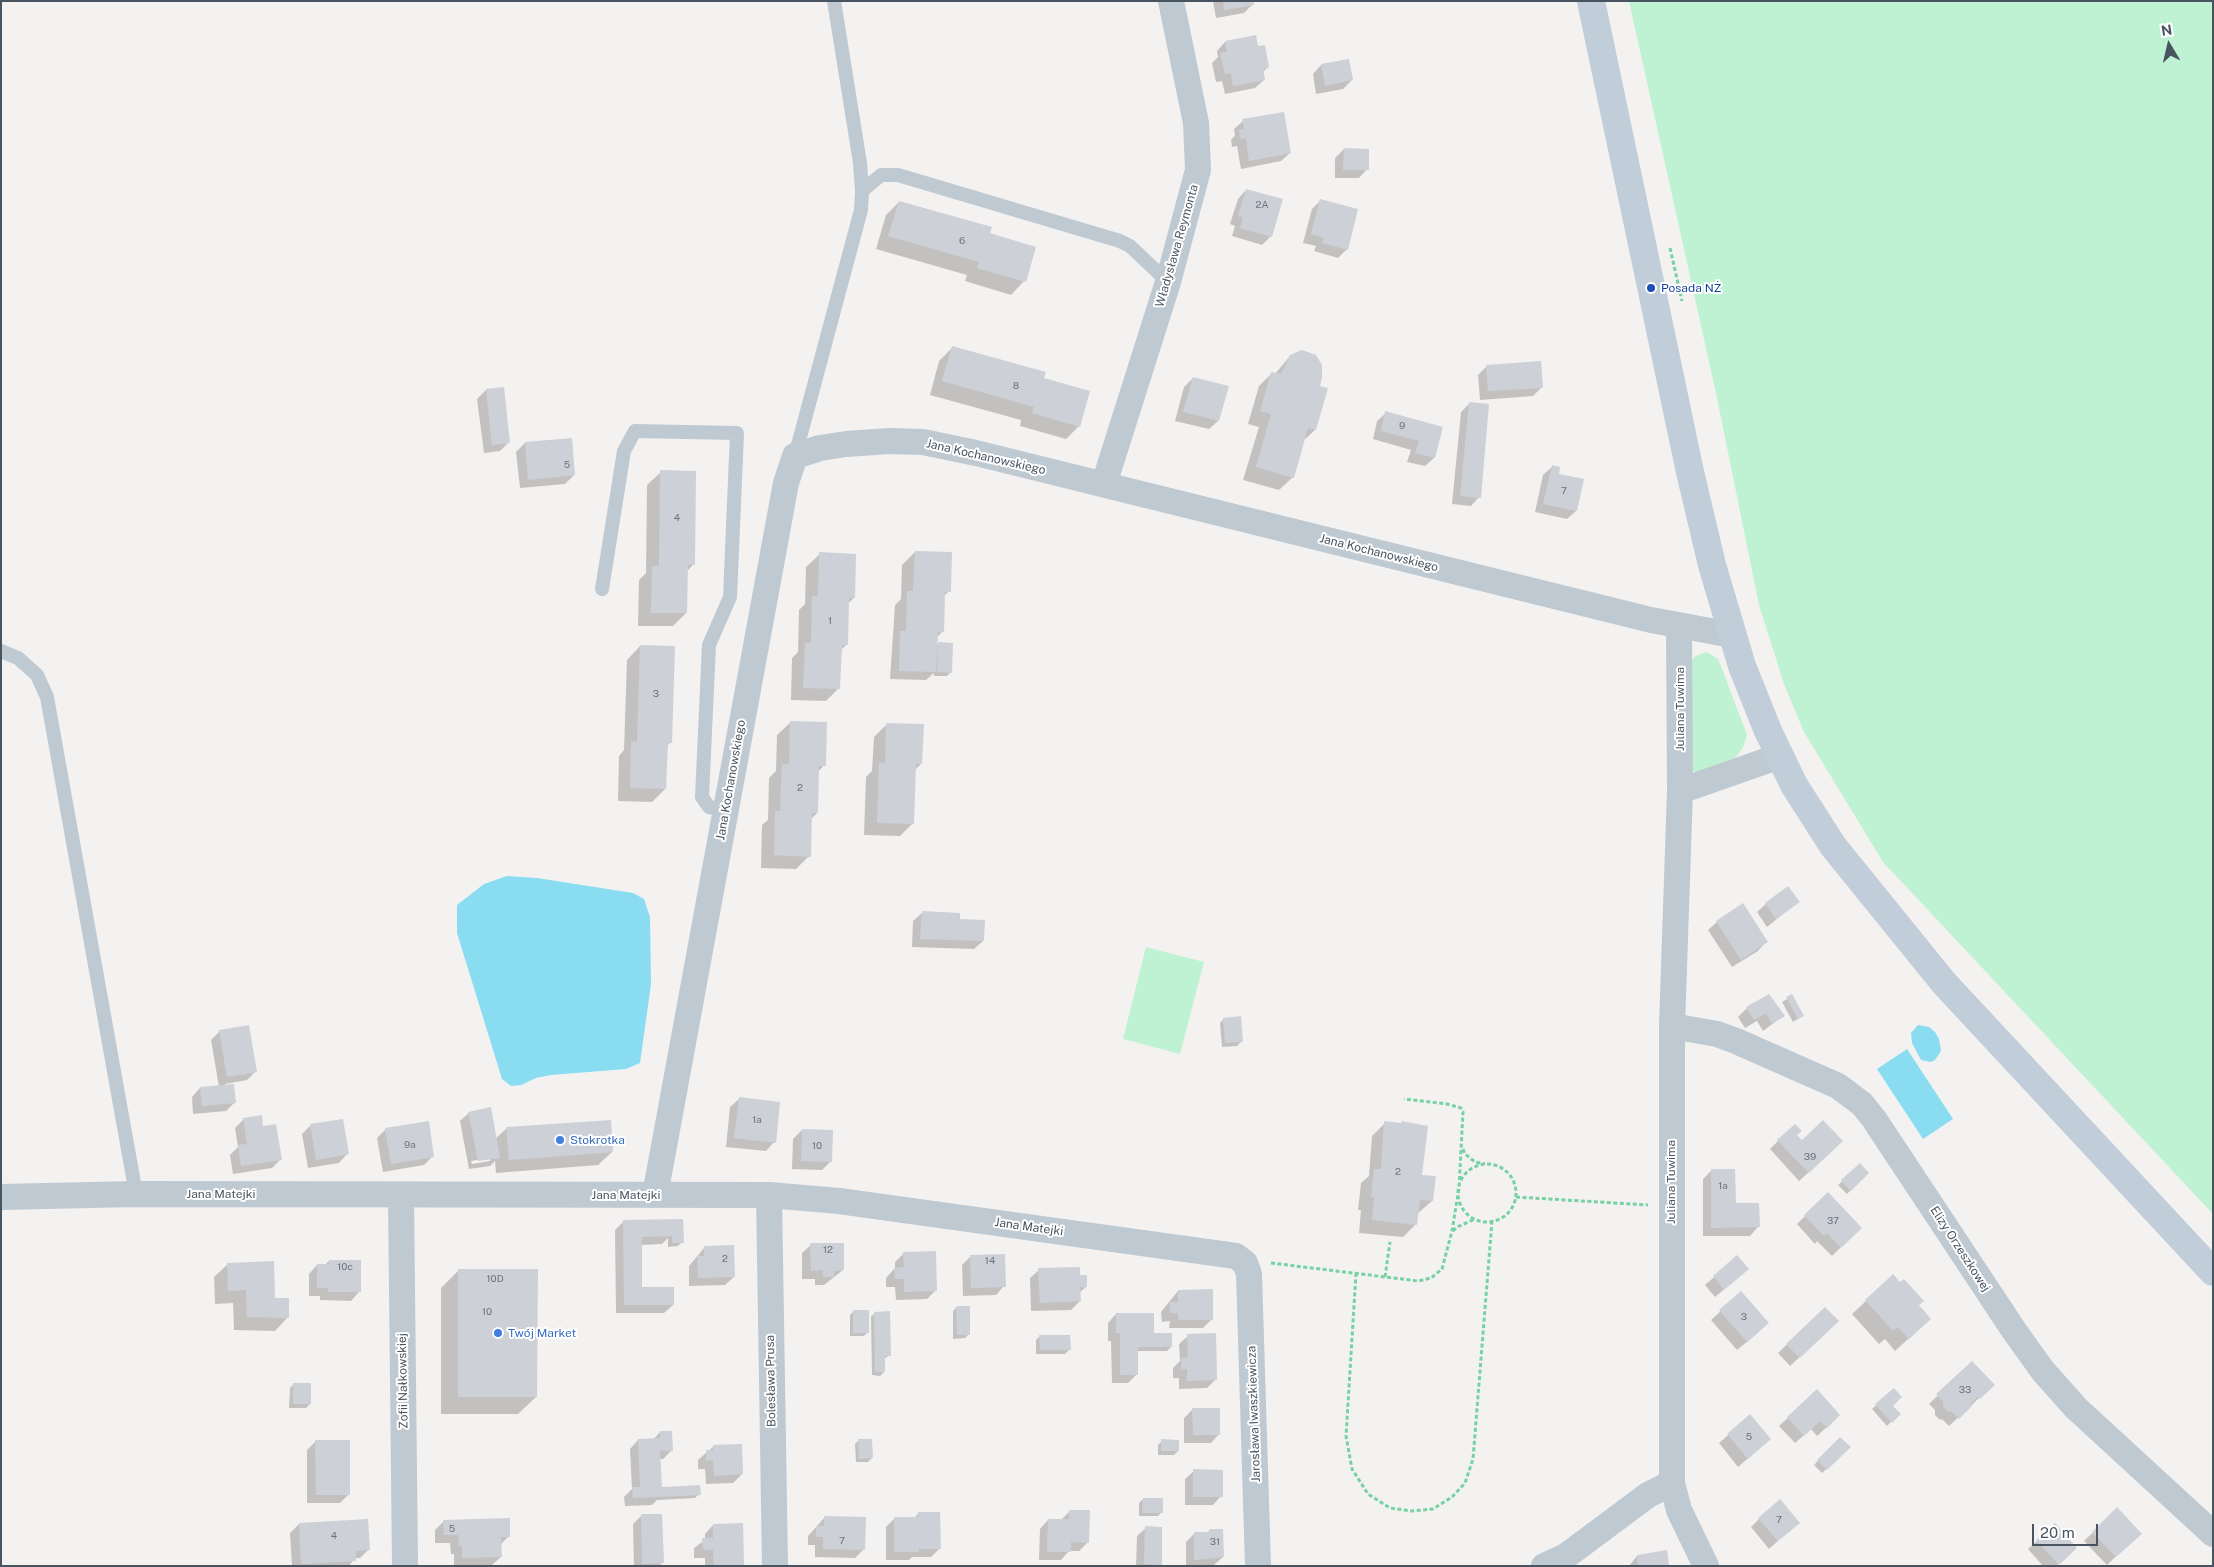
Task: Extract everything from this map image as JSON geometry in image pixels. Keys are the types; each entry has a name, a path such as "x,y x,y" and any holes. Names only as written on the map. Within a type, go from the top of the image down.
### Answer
{"main road":[{"path":"1591,1 1690,472 1732,636 1759,708 1794,785 1833,846 1944,983 2213,1272"}],"street":[{"name":"Władysława Reymonta","path":"1104,484 1168,282 1194,188 1198,152 1190,90 1171,1"},
{"name":"Jana Kochanowskiego","path":"655,1195 786,482 795,456 820,448 846,444 890,441 923,442 1104,484 1680,626 1732,636"},
{"name":"Juliana Tuwima","path":"1680,626 1680,791 1672,1026 1672,1483 1679,1510 1706,1566"},
{"path":"1680,791 1780,756"},
{"name":"Elizy Orzeszkowej","path":"1672,1026 1717,1034 1736,1041 1838,1086 1862,1104 1874,1119 2015,1332 2048,1377 2076,1408 2213,1534"},
{"name":"Jana Matejki","path":"1,1197 136,1194 402,1196 769,1195 839,1201 1229,1254 1243,1261"},
{"name":"Bolesława Prusa","path":"769,1195 775,1566"},
{"name":"Zofii Nałkowskiej","path":"402,1196 405,1566"},
{"name":"Jarosława Iwaszkiewicza","path":"1243,1261 1250,1274 1258,1566"},
{"path":"1544,1566 1566,1556 1648,1495 1672,1483"}],"lane":[{"path":"795,456 857,230 862,191 834,1"},
{"path":"862,191 881,176 898,175 1120,241 1130,246 1168,282"},
{"path":"602,589 624,451 635,431 737,433 730,597 709,645 702,797 709,807 725,810"},
{"path":"1,651 18,658 37,675 47,697 136,1194"}],"path":[{"path":"1668,244 1672,253 1682,302"},
{"path":"1404,1099 1447,1104 1461,1108 1464,1120 1459,1197 1462,1206 1474,1219"},
{"path":"1452,1232 1457,1227 1474,1219 1492,1221 1508,1213 1516,1197 1516,1187 1512,1178 1505,1170 1496,1165 1475,1162 1465,1154 1462,1146"},
{"path":"1243,1261 1418,1281 1431,1278 1442,1270 1452,1232 1462,1179 1468,1171 1477,1166 1487,1164"},
{"path":"1516,1197 1671,1206"},
{"path":"1356,1274 1346,1436 1352,1469 1368,1494 1390,1508 1412,1511 1433,1509 1452,1497 1465,1483 1473,1459 1492,1221"},
{"path":"1385,1277 1390,1242"}],"green space":[{"path":"1629,1 2213,1 2213,1214 1883,862 1804,732 1784,684 1759,605 1717,398"},
{"path":"1707,652 1718,659 1747,735 1743,748 1735,758 1696,772 1692,770 1691,662 1695,656"},
{"path":"1146,947 1204,962 1180,1054 1123,1039"}],"water":[{"path":"507,876 537,878 633,893 644,899 650,917 651,984 640,1063 626,1069 551,1075 536,1078 521,1085 511,1086 502,1079 457,933 457,905 484,884"},
{"path":"1918,1025 1929,1027 1939,1039 1941,1051 1935,1060 1931,1062 1921,1060 1912,1043 1911,1033"},
{"path":"1907,1049 1953,1119 1923,1139 1877,1069"}],"building":[{"path":"1223,1 1253,1 1254,5 1224,10"},
{"path":"1256,35 1258,46 1265,45 1269,67 1263,69 1265,80 1233,86 1231,73 1225,74 1220,53 1227,52 1225,41"},
{"path":"1349,59 1353,80 1325,86 1321,64"},
{"path":"1284,112 1291,153 1249,161 1246,138 1240,139 1239,130 1244,129 1242,119"},
{"path":"1344,148 1369,149 1369,170 1343,170"},
{"path":"1246,189 1283,199 1272,237 1240,228 1243,217 1238,216"},
{"path":"1320,199 1358,209 1348,250 1322,243 1324,238 1311,234"},
{"path":"899,201 992,227 990,233 1036,247 1026,282 977,268 979,262 888,236"},
{"path":"952,346 1046,372 1044,378 1090,391 1080,427 1032,413 1034,407 942,381"},
{"path":"1302,350 1316,355 1322,365 1320,386 1328,388 1316,430 1308,428 1294,478 1256,467 1271,414 1260,411 1271,372 1281,374 1290,355"},
{"path":"1541,361 1543,388 1488,391 1486,365"},
{"path":"1193,377 1229,386 1219,421 1183,412"},
{"path":"504,387 510,443 492,445 486,389"},
{"path":"1469,402 1489,404 1481,498 1460,496"},
{"path":"1385,411 1443,427 1435,458 1415,453 1419,441 1381,431"},
{"path":"572,438 575,475 528,480 525,442"},
{"path":"1552,465 1560,467 1559,474 1584,479 1577,511 1543,504"},
{"path":"660,470 696,471 695,565 688,565 687,613 651,613 652,566 659,566"},
{"path":"915,551 952,552 951,592 945,592 944,632 938,632 936,672 899,671 900,631 906,631 907,591 913,591"},
{"path":"819,552 856,554 855,598 849,598 848,645 842,645 840,689 803,688 805,643 811,643 812,596 818,596"},
{"path":"938,642 953,643 952,673 937,672"},
{"path":"640,645 675,646 672,743 668,743 666,789 630,788 631,741 637,742"},
{"path":"790,721 827,722 826,766 819,766 818,813 812,813 811,857 774,855 775,811 780,811 782,764 789,764"},
{"path":"886,723 924,724 922,764 916,764 914,824 877,823 879,762 885,763"},
{"path":"1788,886 1800,902 1776,919 1765,903"},
{"path":"1743,903 1768,942 1741,960 1716,921"},
{"path":"922,911 960,913 960,919 985,920 984,941 920,939"},
{"path":"1769,994 1785,1016 1772,1024 1766,1013 1754,1020 1746,1007"},
{"path":"1792,994 1804,1016 1798,1019 1786,997"},
{"path":"1241,1016 1243,1042 1225,1043 1223,1018"},
{"path":"249,1025 257,1072 227,1077 219,1030"},
{"path":"234,1084 236,1103 202,1106 200,1087"},
{"path":"739,1097 780,1102 776,1143 734,1138"},
{"path":"491,1107 500,1158 478,1161 468,1112"},
{"path":"262,1115 263,1126 276,1124 282,1160 241,1166 238,1145 247,1144 243,1118"},
{"path":"343,1119 349,1154 316,1160 310,1124"},
{"name":"Stokrotka","path":"611,1120 613,1152 509,1160 506,1127"},
{"path":"1823,1120 1843,1141 1809,1173 1777,1140 1795,1124 1802,1131 1797,1135 1802,1140"},
{"path":"429,1121 434,1157 391,1164 385,1128"},
{"path":"1384,1121 1401,1123 1402,1121 1428,1126 1422,1175 1436,1176 1433,1201 1420,1200 1417,1225 1372,1220 1374,1197 1371,1197 1374,1169 1381,1169"},
{"path":"802,1129 833,1130 832,1162 801,1161"},
{"path":"1860,1163 1869,1173 1851,1191 1841,1180"},
{"path":"1711,1169 1735,1169 1736,1203 1759,1203 1760,1227 1711,1228"},
{"path":"1828,1192 1862,1228 1841,1248 1827,1233 1824,1236 1804,1215"},
{"path":"683,1219 684,1243 672,1243 672,1236 642,1237 642,1287 674,1287 674,1305 624,1305 623,1220"},
{"path":"810,1243 844,1243 844,1270 834,1271 834,1277 823,1277 823,1270 811,1271"},
{"path":"734,1245 735,1277 698,1278 697,1256 704,1256 704,1246"},
{"path":"936,1251 937,1291 904,1292 904,1279 895,1279 894,1268 904,1267 903,1252"},
{"path":"1005,1254 1006,1287 971,1288 970,1255"},
{"path":"1737,1255 1749,1269 1724,1290 1713,1276"},
{"path":"329,1260 361,1260 361,1292 328,1292 328,1288 317,1288 317,1264 329,1264"},
{"path":"274,1261 275,1298 289,1298 289,1318 247,1317 246,1290 228,1291 227,1263"},
{"path":"1080,1267 1080,1275 1087,1275 1087,1287 1080,1287 1081,1301 1040,1303 1038,1268"},
{"name":"Twój Market","path":"458,1269 538,1269 537,1397 458,1397"},
{"path":"1893,1274 1900,1282 1904,1279 1924,1301 1919,1305 1931,1319 1909,1339 1898,1327 1893,1331 1865,1300"},
{"path":"1213,1289 1213,1320 1178,1320 1178,1313 1170,1313 1170,1302 1178,1302 1178,1290"},
{"path":"1741,1291 1769,1323 1747,1342 1719,1310"},
{"path":"956,1306 970,1306 970,1335 957,1335"},
{"path":"1825,1307 1839,1321 1800,1358 1786,1344"},
{"path":"853,1310 869,1310 869,1333 853,1333"},
{"path":"890,1311 891,1356 885,1356 885,1372 875,1372 874,1312"},
{"path":"1116,1313 1154,1313 1154,1333 1172,1333 1172,1347 1138,1347 1138,1375 1120,1375 1120,1333 1116,1333"},
{"path":"1216,1333 1217,1380 1187,1381 1187,1369 1181,1370 1181,1358 1187,1358 1188,1354 1187,1334"},
{"path":"1039,1335 1070,1335 1071,1350 1040,1350"},
{"path":"1972,1361 1995,1385 1980,1399 1978,1397 1970,1404 1972,1406 1959,1419 1952,1412 1947,1411 1943,1406 1943,1401 1936,1394"},
{"path":"293,1383 311,1383 311,1404 293,1404"},
{"path":"1894,1388 1902,1397 1893,1406 1901,1414 1892,1423 1875,1404"},
{"path":"1817,1389 1840,1415 1827,1428 1820,1421 1804,1436 1787,1417"},
{"path":"1192,1408 1220,1408 1220,1435 1193,1435"},
{"path":"1750,1414 1771,1439 1748,1459 1727,1434"},
{"path":"660,1431 672,1431 673,1451 660,1451 662,1487 700,1485 701,1495 633,1498 632,1487 640,1487 638,1439 660,1438"},
{"path":"1840,1437 1851,1447 1827,1470 1817,1460"},
{"path":"858,1439 872,1439 873,1458 859,1459"},
{"path":"1161,1439 1179,1440 1179,1451 1161,1451"},
{"path":"315,1440 350,1440 350,1495 316,1495"},
{"path":"742,1444 743,1474 714,1476 713,1460 706,1461 706,1450 713,1450 713,1445"},
{"path":"1193,1469 1223,1470 1223,1497 1193,1497"},
{"path":"1143,1498 1163,1498 1163,1513 1142,1513"},
{"path":"1780,1499 1800,1523 1778,1541 1758,1518"},
{"path":"2117,1507 2142,1534 2116,1557 2092,1532"},
{"path":"1069,1510 1090,1510 1089,1543 1071,1542 1071,1552 1047,1552 1048,1519 1069,1519"},
{"path":"918,1512 940,1512 941,1549 919,1549 919,1552 894,1552 894,1517 918,1517"},
{"path":"641,1514 662,1514 664,1563 642,1564"},
{"path":"824,1516 866,1517 865,1550 823,1549 823,1537 816,1537 816,1526 824,1526"},
{"path":"510,1518 510,1537 501,1537 502,1557 462,1558 462,1546 459,1546 458,1535 444,1535 443,1520"},
{"path":"368,1519 370,1550 356,1551 356,1561 301,1564 299,1523"},
{"path":"743,1523 744,1566 714,1566 713,1550 703,1550 702,1538 713,1538 713,1524"},
{"path":"2055,1523 2077,1548 2059,1565 2036,1540"},
{"path":"1145,1526 1162,1527 1162,1565 1144,1564"},
{"path":"1209,1529 1223,1529 1224,1557 1194,1560 1194,1532 1209,1532"},
{"path":"1667,1550 1669,1566 1638,1566 1637,1555"}],"place":[{"name":"Posada NŻ","path":"1651,288"},
{"name":"Stokrotka","path":"560,1140"},
{"name":"Twój Market","path":"498,1333"}]}
